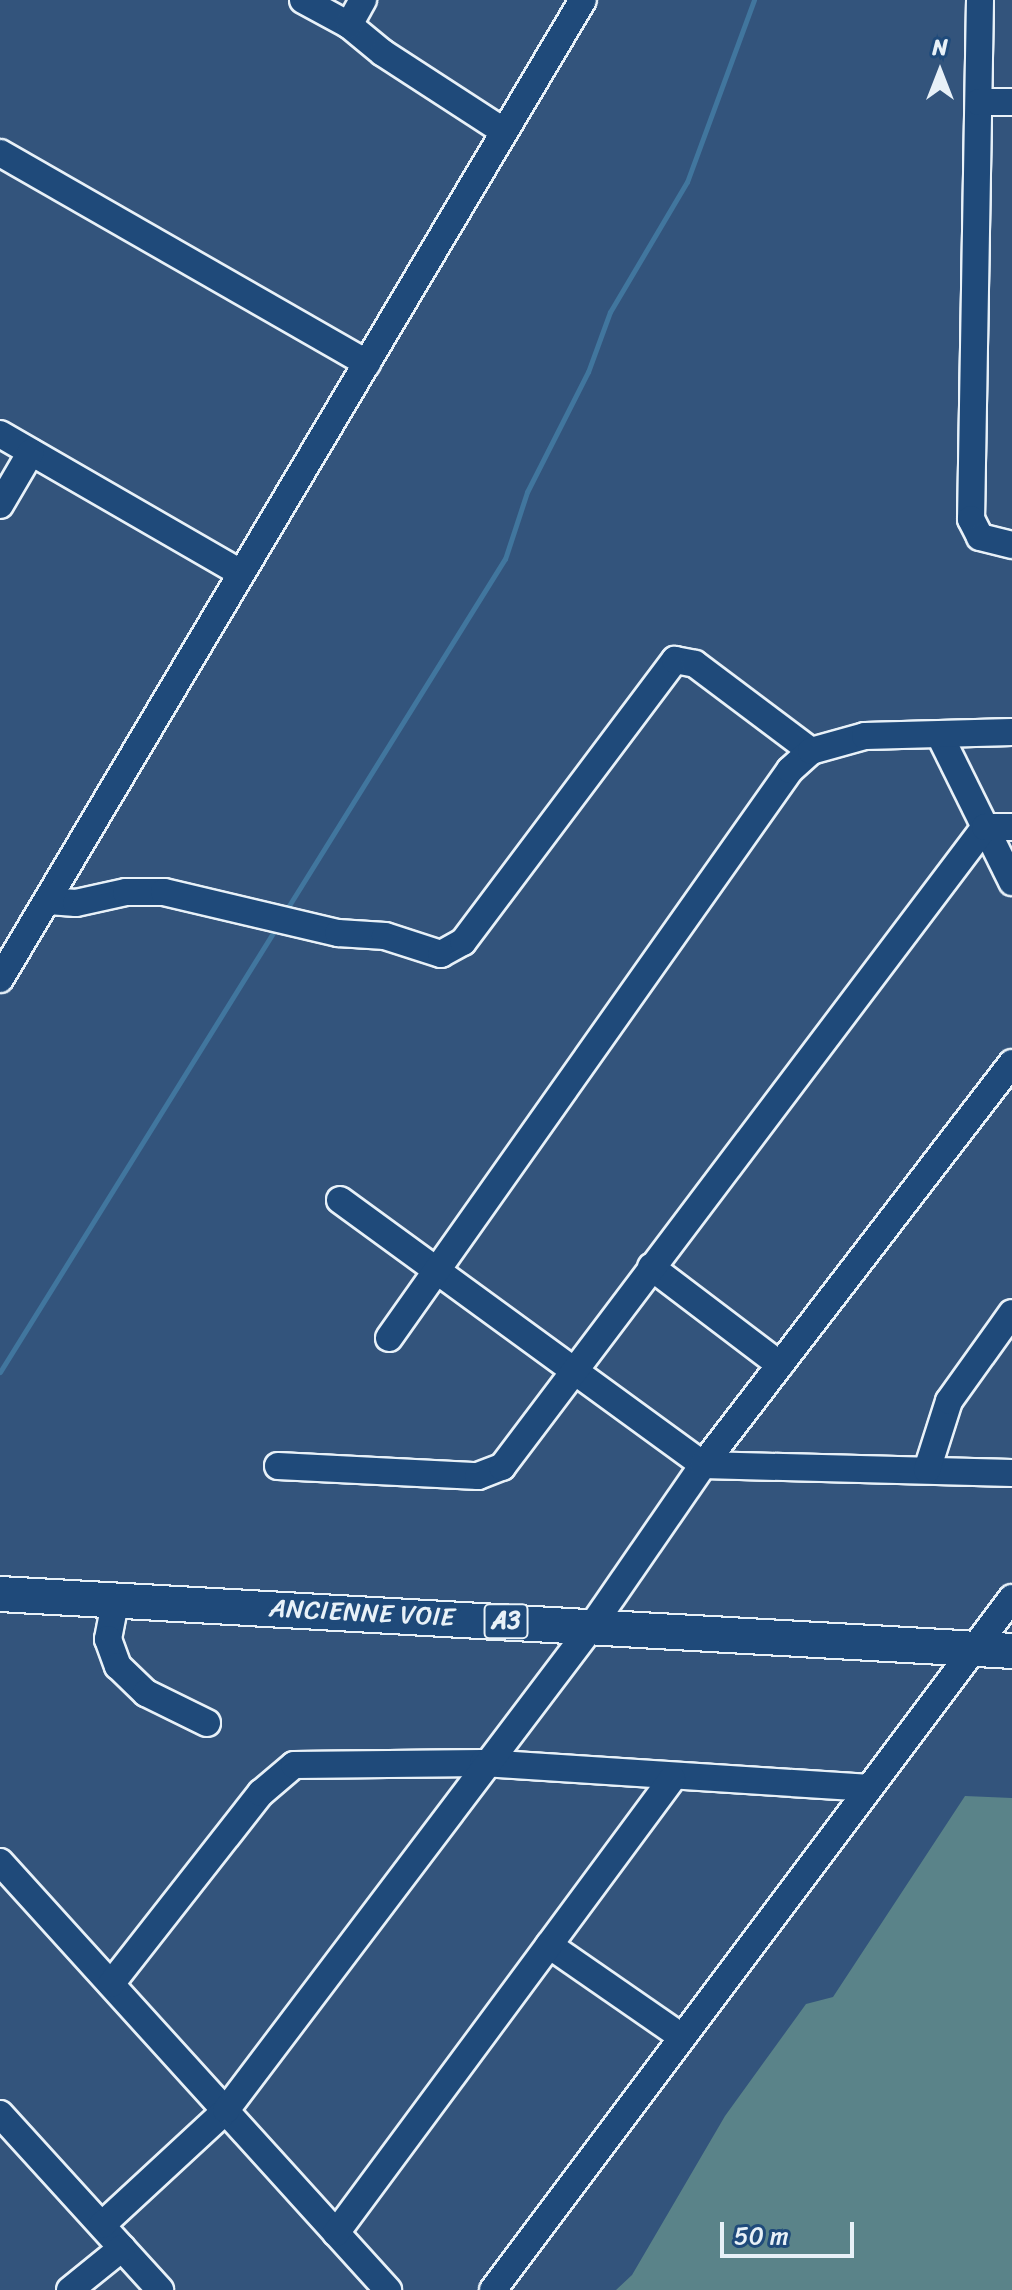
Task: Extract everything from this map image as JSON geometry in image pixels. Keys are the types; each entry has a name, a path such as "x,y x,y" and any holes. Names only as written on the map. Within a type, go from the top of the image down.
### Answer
{"main road":[{"name":"ANCIENNE VOIE","path":"0,1594 115,1603 592,1626 1012,1651"}],"street":[{"path":"303,0 349,25 503,131"},
{"path":"349,25 363,0"},
{"path":"0,979 583,0"},
{"path":"980,0 971,519 980,537 1012,545"},
{"path":"979,102 1012,102"},
{"path":"0,153 367,363"},
{"path":"0,434 241,573"},
{"path":"0,505 31,452"},
{"path":"48,901 76,903 126,892 164,892 338,933 385,936 441,954 463,942 675,660 695,664 811,751"},
{"path":"389,1338 768,799 811,751 865,736 1012,732"},
{"path":"940,736 1012,882"},
{"path":"985,827 1012,827"},
{"path":"278,1466 489,1474 507,1462 985,827"},
{"path":"102,2225 226,2110 483,1763 592,1626 703,1465 1012,1063"},
{"path":"340,1200 571,1373 703,1465 1012,1473"},
{"path":"651,1267 780,1365"},
{"path":"927,1470 949,1401 1012,1313"},
{"path":"493,2290 866,1788 976,1649 1012,1598"},
{"path":"115,1603 108,1639 118,1666 146,1693 207,1723"},
{"path":"111,1984 278,1775 317,1762 483,1763 672,1779 866,1788"},
{"path":"336,2233 672,1779"},
{"path":"0,1862 388,2290"},
{"path":"549,1945 682,2037"},
{"path":"0,2114 160,2290"},
{"path":"70,2290 122,2248"}],"green space":[{"path":"965,1796 1012,1798 1012,2290 616,2290 632,2275 725,2116 806,2004 833,1997"}],"waterway":[{"path":"285,912 505,559 527,492 588,372 610,312 687,182 754,0"},
{"path":"0,1372 276,928"}]}
